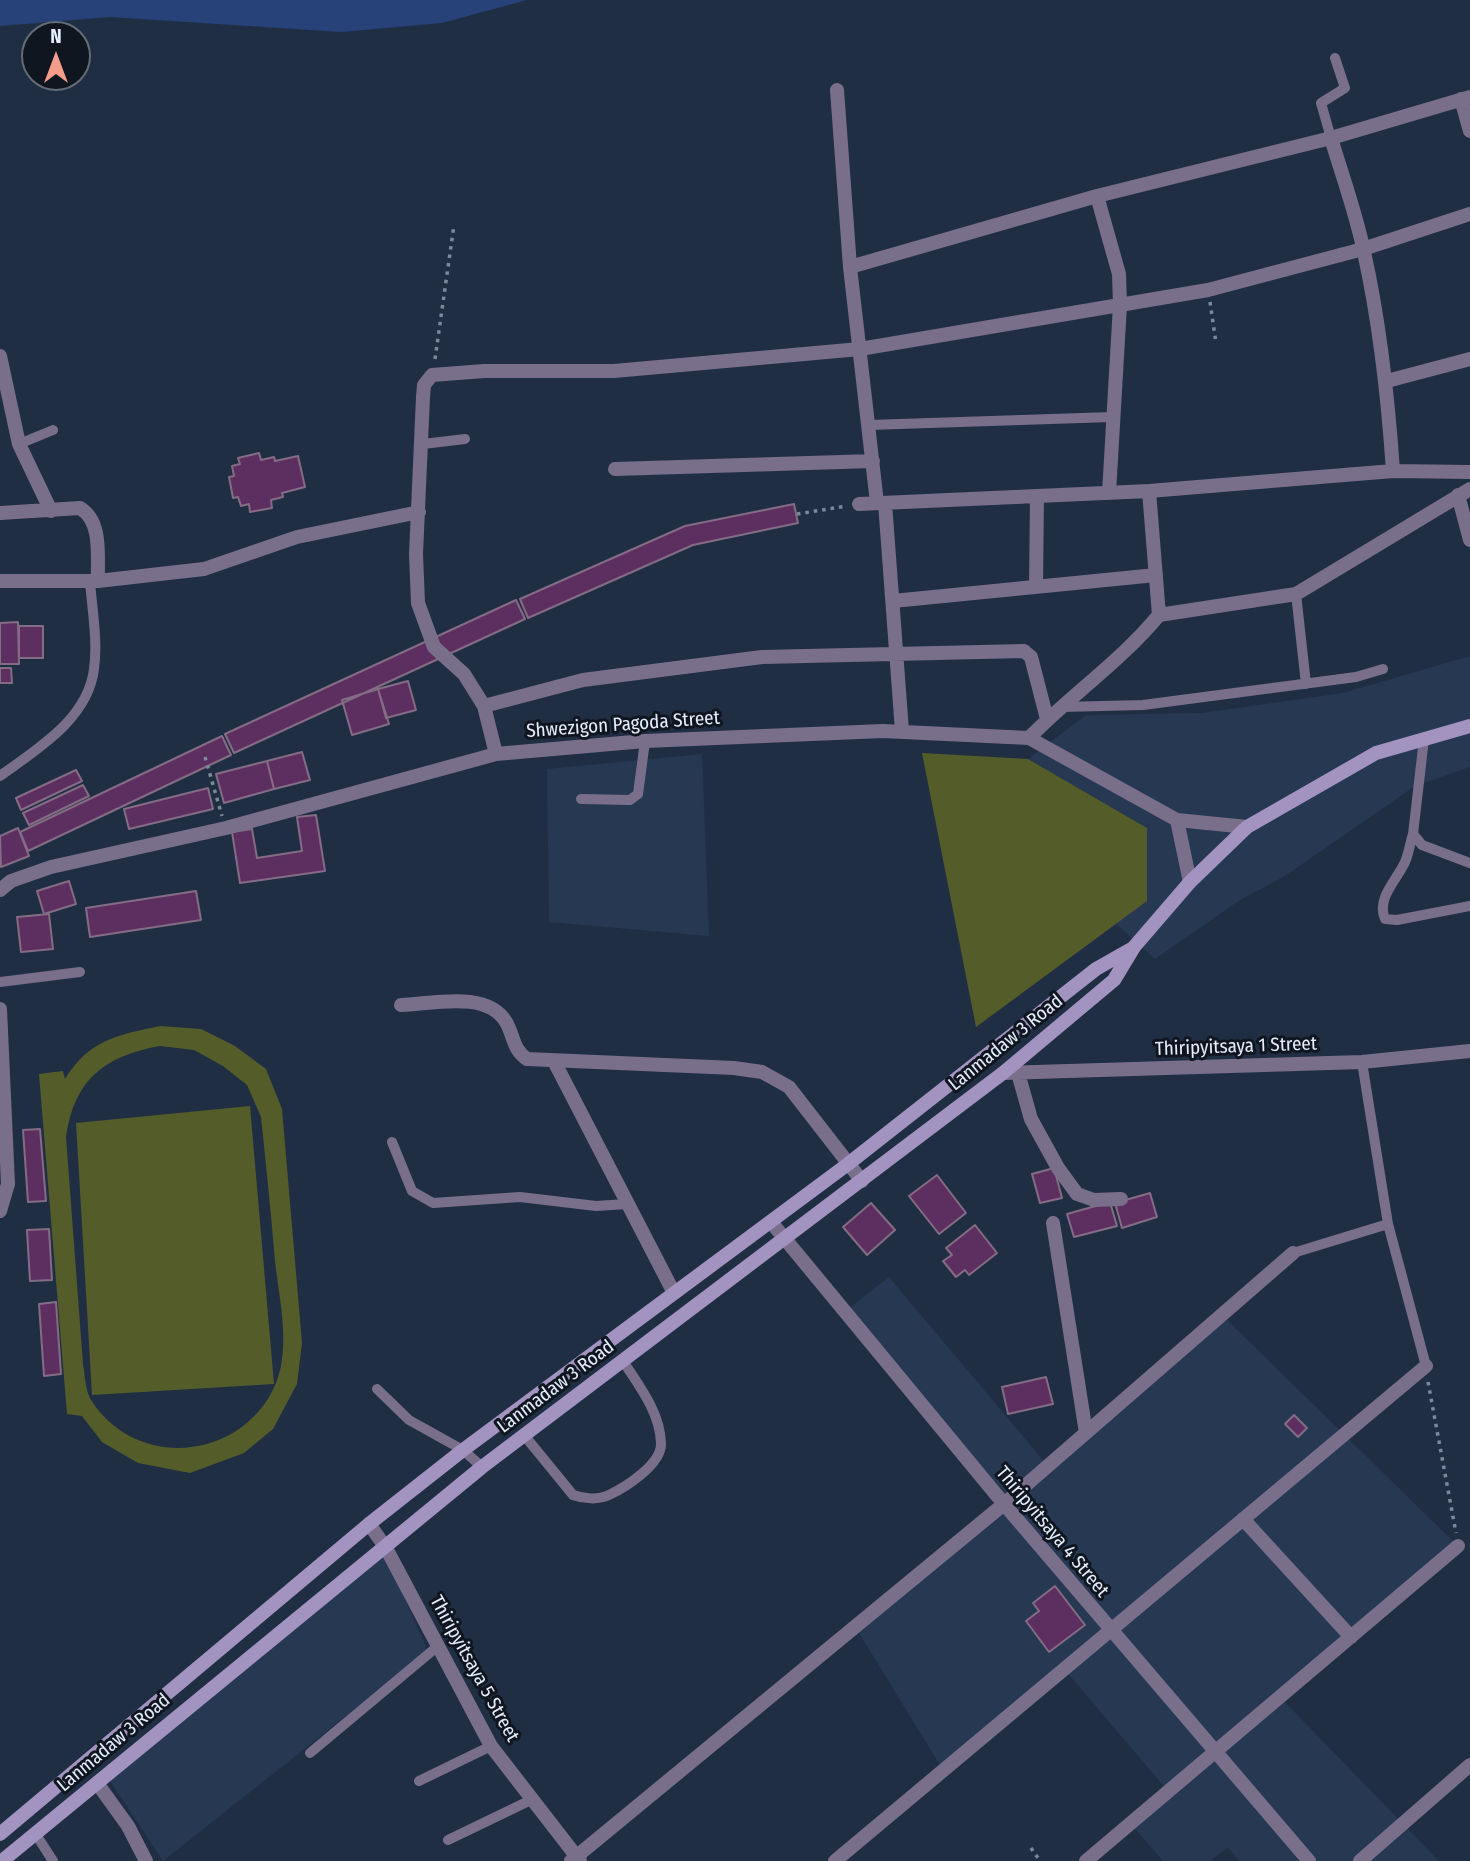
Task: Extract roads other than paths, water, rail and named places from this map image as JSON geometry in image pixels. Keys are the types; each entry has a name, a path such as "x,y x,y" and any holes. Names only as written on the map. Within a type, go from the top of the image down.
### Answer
{"main road":[{"name":"Lanmadaw 3 Road","path":"2,1861 386,1548 481,1467 862,1181 1011,1073 1114,980 1134,947 1190,882 1247,827 1376,753 1470,726"},
{"name":"Lanmadaw 3 Road","path":"1,1833 369,1524 463,1450 848,1164 1096,969 1134,947"},
{"path":"1,1833 15,1849"}],"street":[{"path":"837,90 850,267 893,601 902,731"},
{"path":"850,267 1097,196 1331,138 1466,98 1470,131"},
{"path":"1331,138 1363,249 1387,381 1393,471"},
{"path":"1097,196 1119,274 1120,305 1109,493"},
{"path":"496,754 484,706 464,674 434,647 418,603 416,554 424,385 432,375 484,371 614,372 860,349 1208,290 1363,249 1470,214"},
{"path":"1387,381 1470,359"},
{"path":"1,362 19,444 51,511"},
{"path":"615,469 873,461"},
{"path":"859,504 1149,491 1393,471 1470,472"},
{"path":"1030,738 1059,707 1140,639 1159,615 1149,491"},
{"path":"1159,615 1296,594 1464,492 1470,540"},
{"path":"1036,587 1037,496"},
{"path":"0,513 80,508 95,523 94,581"},
{"path":"0,582 94,581 204,569 297,537 419,512"},
{"path":"893,601 1156,575"},
{"path":"484,706 583,680 762,657 1024,651 1031,657 1048,719"},
{"name":"Shwezigon Pagoda Street","path":"0,890 11,881 51,867 226,828 496,754 645,741 902,731 1030,738 1177,820 1247,827"},
{"path":"1177,820 1190,882"},
{"path":"401,1005 484,1004 495,1009 506,1022 517,1053 527,1059 555,1063 734,1068 762,1072 789,1087 862,1181"},
{"path":"0,1009 8,1184 0,1211"},
{"name":"Thiripyitsaya 1 Street","path":"1011,1073 1362,1062 1470,1051"},
{"path":"555,1063 674,1293"},
{"path":"1011,1073 1031,1119 1077,1194 1094,1200 1122,1199"},
{"name":"Thiripyitsaya 4 Street","path":"771,1222 1110,1630 1309,1861"},
{"path":"1053,1223 1086,1433"},
{"path":"577,1860 1004,1504 1293,1253"},
{"path":"835,1861 1426,1366"},
{"path":"1243,1519 1350,1637"},
{"name":"Thiripyitsaya 5 Street","path":"369,1524 386,1548 491,1745 577,1860"},
{"path":"1086,1861 1458,1545"},
{"path":"1360,1861 1470,1765"},
{"path":"97,1783 128,1826 146,1861"}],"lane":[{"path":"1331,138 1321,103 1345,88 1346,82 1335,58"},
{"path":"869,425 1112,417"},
{"path":"19,444 53,430"},
{"path":"423,443 465,439"},
{"path":"0,776 53,738 82,706 94,669 94,581"},
{"path":"1296,594 1306,684"},
{"path":"1059,707 1143,705 1356,677 1383,669"},
{"path":"1424,739 1413,834 1405,862 1383,900 1382,912 1385,919 1396,920 1470,906"},
{"path":"581,799 630,800 638,794 645,741"},
{"path":"1413,834 1422,845 1470,863"},
{"path":"0,982 80,972"},
{"path":"1362,1062 1388,1224 1426,1366"},
{"path":"392,1142 412,1191 433,1203 520,1197 596,1206 627,1204"},
{"path":"1293,1253 1388,1224"},
{"path":"524,1435 573,1495 583,1499 608,1496 639,1475 657,1456 662,1445 653,1406 623,1361"},
{"path":"377,1388 409,1420 463,1450 481,1467"},
{"path":"310,1753 438,1646"},
{"path":"419,1781 491,1745"},
{"path":"448,1840 533,1800"},
{"path":"35,1833 52,1861"}],"water":[{"path":"0,0 527,0 442,23 341,32 110,17 21,21 21,24 0,26"}]}
